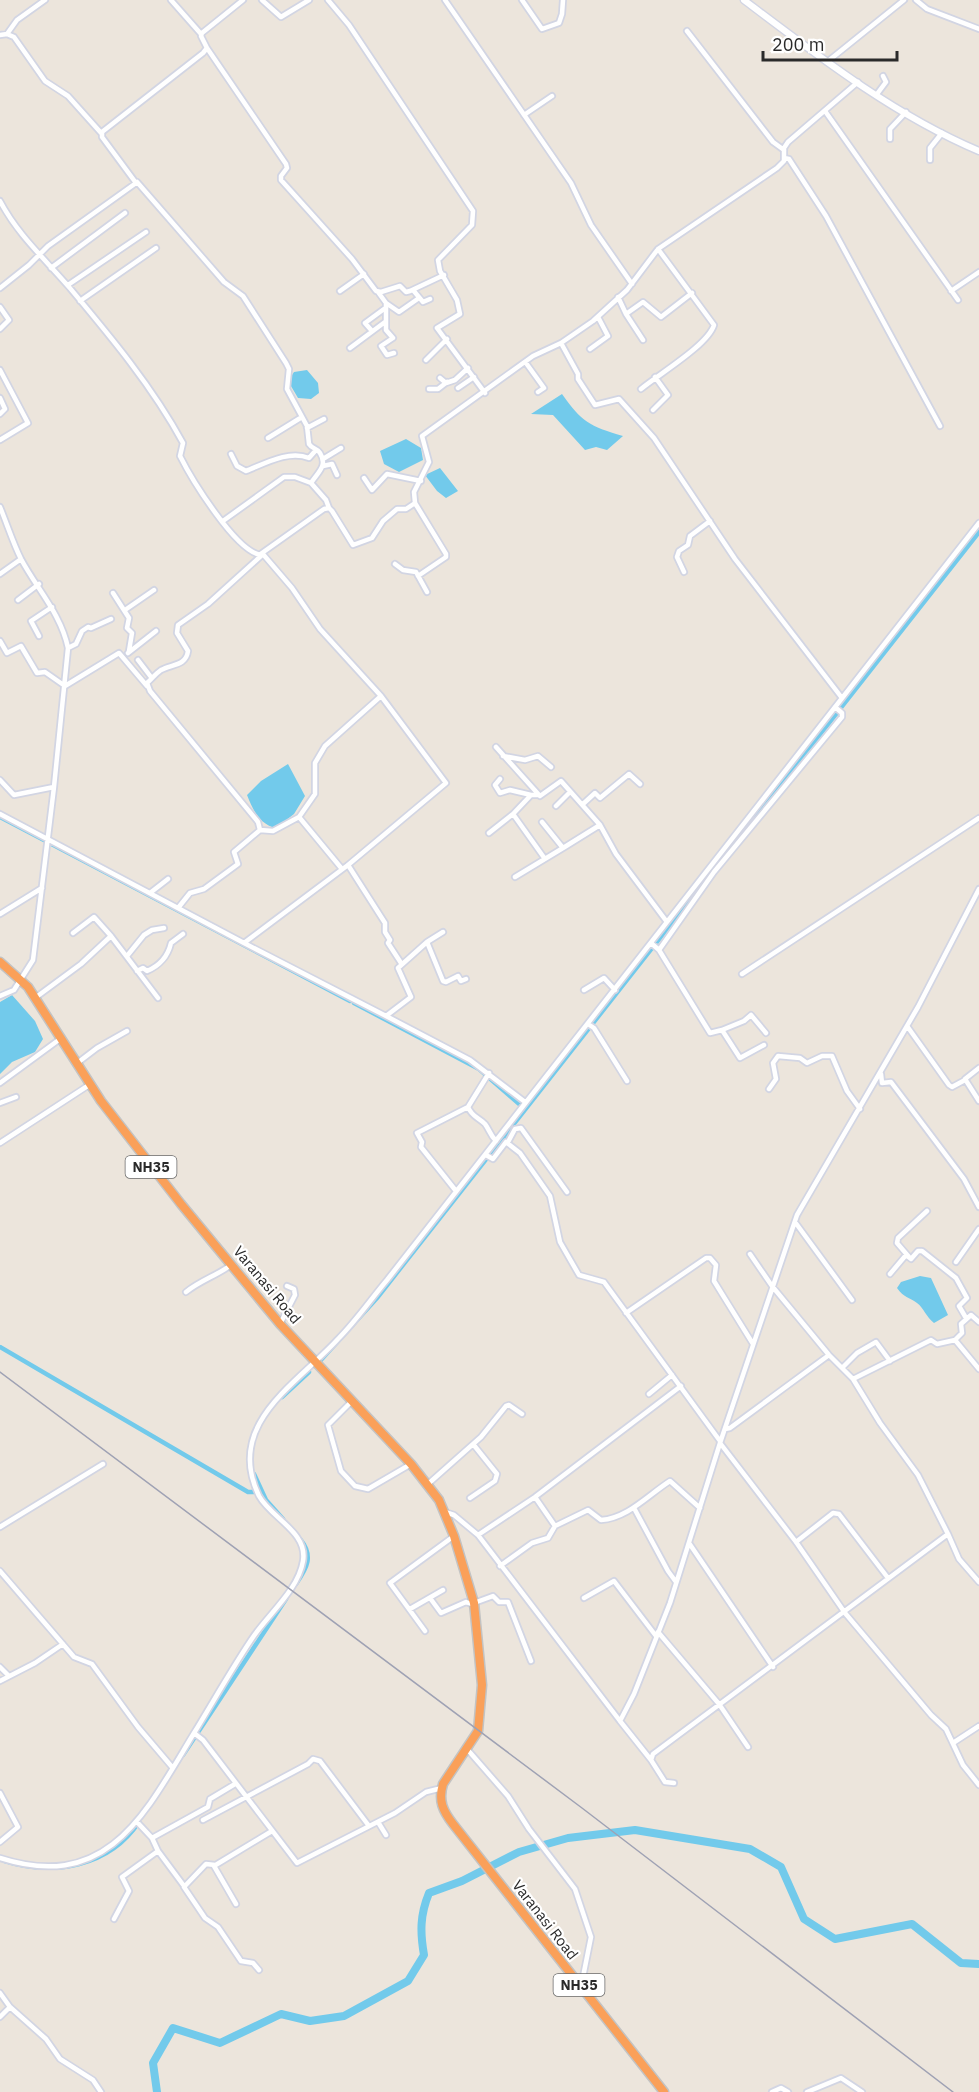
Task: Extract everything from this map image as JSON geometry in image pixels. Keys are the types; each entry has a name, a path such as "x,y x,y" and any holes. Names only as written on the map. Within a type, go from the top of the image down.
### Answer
{"highway":[{"name":"Varanasi Road","path":"0,962 20,979 35,998 89,1085 149,1165 280,1324 411,1464 428,1484 445,1512 474,1604 479,1638 482,1685 481,1718 478,1731 467,1749"},
{"name":"NH35","path":"442,1788 467,1749"},
{"name":"Varanasi Road","path":"442,1788 440,1798 444,1811 664,2092"}],"street":[{"path":"7,34 17,20 45,0"},
{"path":"171,0 201,34 207,48 286,164 287,168 281,180 378,292 385,306 386,330 393,339 381,346 387,355 393,353"},
{"path":"201,34 243,0"},
{"path":"262,0 281,17 309,0"},
{"path":"328,0 349,24 473,211 472,225 438,260 457,300 460,314 437,326 438,331 447,339 485,393"},
{"path":"446,0 571,183 591,225 632,284"},
{"path":"522,0 542,29 559,23 563,0"},
{"path":"744,0 827,62 906,112 979,152"},
{"path":"827,62 904,0"},
{"path":"916,0 927,9 979,29"},
{"path":"687,32 773,142 784,150"},
{"path":"0,35 7,34 14,37 45,81 68,96 102,134 137,182 220,278 245,300 288,366 287,389 307,428 308,441 313,450 316,449 323,459 324,465 311,483"},
{"path":"102,134 181,73 207,48"},
{"path":"877,94 886,82 883,76"},
{"path":"418,576 446,555 446,550 412,496 429,462 422,436 485,393 533,356 561,344 598,317 632,284 658,249 782,164 788,142 858,82"},
{"path":"524,116 552,96"},
{"path":"825,111 958,300"},
{"path":"890,139 890,129 906,112"},
{"path":"930,160 930,148 942,133"},
{"path":"784,158 789,159 796,167 826,216 940,426"},
{"path":"0,288 29,265 37,255 137,182"},
{"path":"0,201 37,255 68,285 160,403 183,443 181,459 208,506 242,542 257,555 262,555 274,564 320,629 381,696 447,783 348,865 244,943"},
{"path":"51,268 125,213"},
{"path":"68,285 146,232"},
{"path":"80,301 156,248"},
{"path":"641,389 699,347 713,328 713,321 658,249"},
{"path":"951,291 979,272"},
{"path":"340,291 364,274"},
{"path":"378,292 400,286 405,292 444,275"},
{"path":"412,290 423,302 430,299"},
{"path":"626,314 643,302 661,317 692,293"},
{"path":"618,297 643,340"},
{"path":"385,306 399,312 419,298"},
{"path":"372,331 365,323 385,306"},
{"path":"0,307 9,320 0,329"},
{"path":"590,349 608,336 598,317"},
{"path":"350,348 385,322"},
{"path":"426,360 447,339"},
{"path":"561,344 578,374 578,379 595,405 619,399 654,438 735,560 842,698"},
{"path":"526,363 543,383 544,388 538,392"},
{"path":"429,389 438,389 447,382 455,380 468,368"},
{"path":"0,370 28,422 27,425 0,440"},
{"path":"458,388 474,377"},
{"path":"653,410 668,395 655,377"},
{"path":"440,378 447,382"},
{"path":"0,398 5,409 0,414"},
{"path":"268,438 302,417"},
{"path":"307,428 324,419"},
{"path":"323,459 341,448"},
{"path":"231,454 237,466 246,471 282,457 300,454 309,458 316,449"},
{"path":"324,465 332,464 336,474"},
{"path":"364,478 372,490 387,474 421,481"},
{"path":"223,521 284,477 295,477 311,483 326,500 353,545 372,538 383,521 397,509 406,508 415,503"},
{"path":"0,507 21,559 39,584 67,637 68,648 33,960 14,990 0,996"},
{"path":"148,688 151,677 164,668 178,665 187,656 188,651 177,633 178,625 208,604 279,539 329,508"},
{"path":"684,572 677,557 679,551 688,545 690,536 710,520"},
{"path":"658,949 714,872 825,740 842,698 979,523"},
{"path":"0,574 21,559"},
{"path":"396,564 403,570 414,570 427,592"},
{"path":"18,600 39,584"},
{"path":"125,610 154,590"},
{"path":"113,593 130,622 127,627 132,633 129,651"},
{"path":"39,636 31,621 52,607"},
{"path":"68,648 76,644 82,631 111,619"},
{"path":"123,656 156,631"},
{"path":"0,641 7,652 21,646 37,673 45,672 65,686"},
{"path":"65,686 113,654 118,653 123,656 258,822 260,830"},
{"path":"138,660 151,677"},
{"path":"177,908 190,893 204,890 238,864 234,852 260,830 273,831 299,817 315,794 315,763 326,746 381,696"},
{"path":"488,1156 496,1141 667,922 838,710"},
{"path":"496,747 538,795"},
{"path":"503,756 520,760 538,756 551,767"},
{"path":"583,804 595,794 600,798 629,774 640,784"},
{"path":"500,779 495,785 500,793 510,790 542,796 561,781 600,825 616,854 667,922"},
{"path":"0,780 14,795 54,787"},
{"path":"556,806 570,792"},
{"path":"489,833 513,814 531,795"},
{"path":"0,814 47,844 150,893 470,1060 523,1106"},
{"path":"513,814 545,859"},
{"path":"299,817 342,869"},
{"path":"742,974 979,818"},
{"path":"542,822 563,848"},
{"path":"515,878 600,825"},
{"path":"348,865 385,923 385,932 390,940 388,943 401,963"},
{"path":"150,893 168,879"},
{"path":"0,914 42,888"},
{"path":"620,1721 634,1694 676,1582 724,1428 795,1222 907,1026 979,889"},
{"path":"73,933 94,917 158,998"},
{"path":"127,956 144,936 152,930 164,928"},
{"path":"386,1016 411,997 398,971 401,963 443,932"},
{"path":"137,970 143,968 147,971 156,967 168,952 171,943 183,934"},
{"path":"35,998 81,964 111,936"},
{"path":"427,942 443,981 446,982 458,976 461,981 466,979"},
{"path":"652,944 658,949 709,1031 722,1030 744,1021 750,1015 766,1033"},
{"path":"584,990 604,978 615,990"},
{"path":"588,1024 594,1028 627,1081"},
{"path":"907,1026 952,1087 979,1068"},
{"path":"722,1030 740,1058 764,1045"},
{"path":"76,1064 97,1048 127,1031"},
{"path":"0,1083 60,1040"},
{"path":"769,1089 776,1079 773,1063 778,1056 800,1058 807,1063 822,1056 832,1056 847,1091 860,1109"},
{"path":"881,1071 882,1083 891,1082 964,1179 979,1207"},
{"path":"456,1191 421,1147 422,1142 417,1133 468,1107 487,1076"},
{"path":"965,1080 979,1101"},
{"path":"0,1143 89,1085"},
{"path":"0,1103 16,1097"},
{"path":"468,1107 471,1115 486,1125 489,1134 496,1141"},
{"path":"0,1858 32,1866 69,1865 103,1852 139,1823 172,1767 197,1735 252,1638 294,1585 302,1567 304,1552 301,1544 259,1493 251,1471 250,1452 260,1421 274,1401 317,1364 456,1191 488,1156 508,1142 515,1129 522,1128 567,1192"},
{"path":"508,1142 520,1153 553,1200 560,1242 579,1275 604,1282 796,1542 845,1613 931,1715 944,1727 963,1765 979,1785"},
{"path":"911,1259 897,1243 898,1238 927,1211"},
{"path":"795,1222 852,1300"},
{"path":"956,1262 979,1229"},
{"path":"911,1259 918,1251 922,1251 958,1280 967,1298 959,1306 966,1318"},
{"path":"750,1254 772,1286 829,1355 854,1379 880,1423 918,1475 959,1558 979,1582"},
{"path":"890,1274 906,1255 911,1259"},
{"path":"626,1312 706,1258 710,1258 716,1265 714,1281 753,1344"},
{"path":"186,1292 205,1278 214,1278 232,1264"},
{"path":"280,1324 295,1295 294,1289 287,1286"},
{"path":"854,1379 931,1340 937,1344 955,1340 962,1333 961,1324 971,1315 979,1322"},
{"path":"955,1340 979,1369"},
{"path":"842,1368 857,1353 876,1342 890,1361"},
{"path":"724,1428 730,1428 829,1355"},
{"path":"649,1394 672,1375"},
{"path":"478,1535 535,1497 681,1386"},
{"path":"352,1401 328,1425 341,1472 355,1486 368,1489 411,1464"},
{"path":"428,1484 473,1444 506,1406 522,1414"},
{"path":"470,1497 495,1481 497,1474 473,1444"},
{"path":"0,1527 51,1498 103,1464"},
{"path":"500,1566 532,1543 548,1538 555,1526 588,1510 604,1520 634,1508 670,1481 699,1508"},
{"path":"535,1497 555,1526"},
{"path":"634,1508 676,1582"},
{"path":"445,1512 454,1515 478,1535 651,1760 664,1782 674,1783"},
{"path":"796,1542 833,1513 839,1514 888,1578"},
{"path":"651,1760 653,1754 718,1704 773,1667 948,1534"},
{"path":"424,1630 391,1587 392,1580 454,1536"},
{"path":"688,1543 773,1667"},
{"path":"0,1571 76,1659 88,1660 92,1664 138,1727 172,1767"},
{"path":"584,1598 614,1581 718,1704 748,1747"},
{"path":"410,1609 443,1590"},
{"path":"430,1598 441,1613 466,1602 474,1604 493,1596 499,1602 508,1602 531,1661"},
{"path":"0,1681 35,1663 63,1644"},
{"path":"0,1667 8,1675"},
{"path":"953,1743 979,1726"},
{"path":"197,1735 291,1858 300,1863 378,1822 426,1792 442,1788"},
{"path":"467,1749 508,1796 529,1829 575,1889 591,1933 580,1987"},
{"path":"203,1820 247,1798 309,1763 312,1759 320,1761 369,1826"},
{"path":"152,1838 206,1808 210,1805 210,1799 235,1784"},
{"path":"0,1793 18,1827 0,1842"},
{"path":"378,1822 386,1835"},
{"path":"139,1823 152,1838 158,1851 205,1918 218,1927 241,1961 253,1963 259,1970"},
{"path":"184,1886 206,1864 214,1865 272,1831"},
{"path":"114,1919 129,1891 122,1877 158,1851"},
{"path":"214,1865 236,1904"},
{"path":"0,1993 10,2007 46,2039 60,2059 93,2080 101,2092"},
{"path":"0,2017 10,2007"},
{"path":"807,2092 841,2078 862,2092"},
{"path":"772,2092 781,2088 788,2092"}],"water":[{"path":"307,370 318,383 319,393 311,399 298,398 288,381 294,372"},
{"path":"562,394 587,422 623,436 607,450 596,447 585,450 553,415 531,414"},
{"path":"406,439 421,448 423,460 399,472 384,464 380,451"},
{"path":"440,468 458,491 446,498 437,491 425,475"},
{"path":"288,764 305,796 294,814 276,828 261,820 247,795 261,781"},
{"path":"12,995 35,1021 43,1039 35,1052 12,1062 0,1074 0,1002"},
{"path":"920,1276 931,1278 948,1315 934,1323 919,1305 904,1296 897,1288 901,1282"}],"waterway":[{"path":"320,1361 377,1298 979,532"},
{"path":"0,817 350,1001"},
{"path":"354,1003 479,1069 525,1109"},
{"path":"0,1347 248,1492 261,1492"},
{"path":"282,1397 309,1372"},
{"path":"254,1474 266,1500 283,1519"},
{"path":"296,1584 303,1573 308,1556 300,1539"},
{"path":"183,1755 286,1599"},
{"path":"5,1861 42,1868 79,1864 112,1849 127,1837 139,1822"},
{"path":"157,2092 153,2063 173,2028 220,2043 281,2014 310,2021 344,2016 408,1981 424,1955 422,1924 429,1893 462,1881 519,1852 568,1838 635,1830 750,1849 781,1867 804,1919 835,1939 912,1924 961,1963 979,1964"}],"railway":[{"path":"0,1372 582,1808 953,2092"}]}
